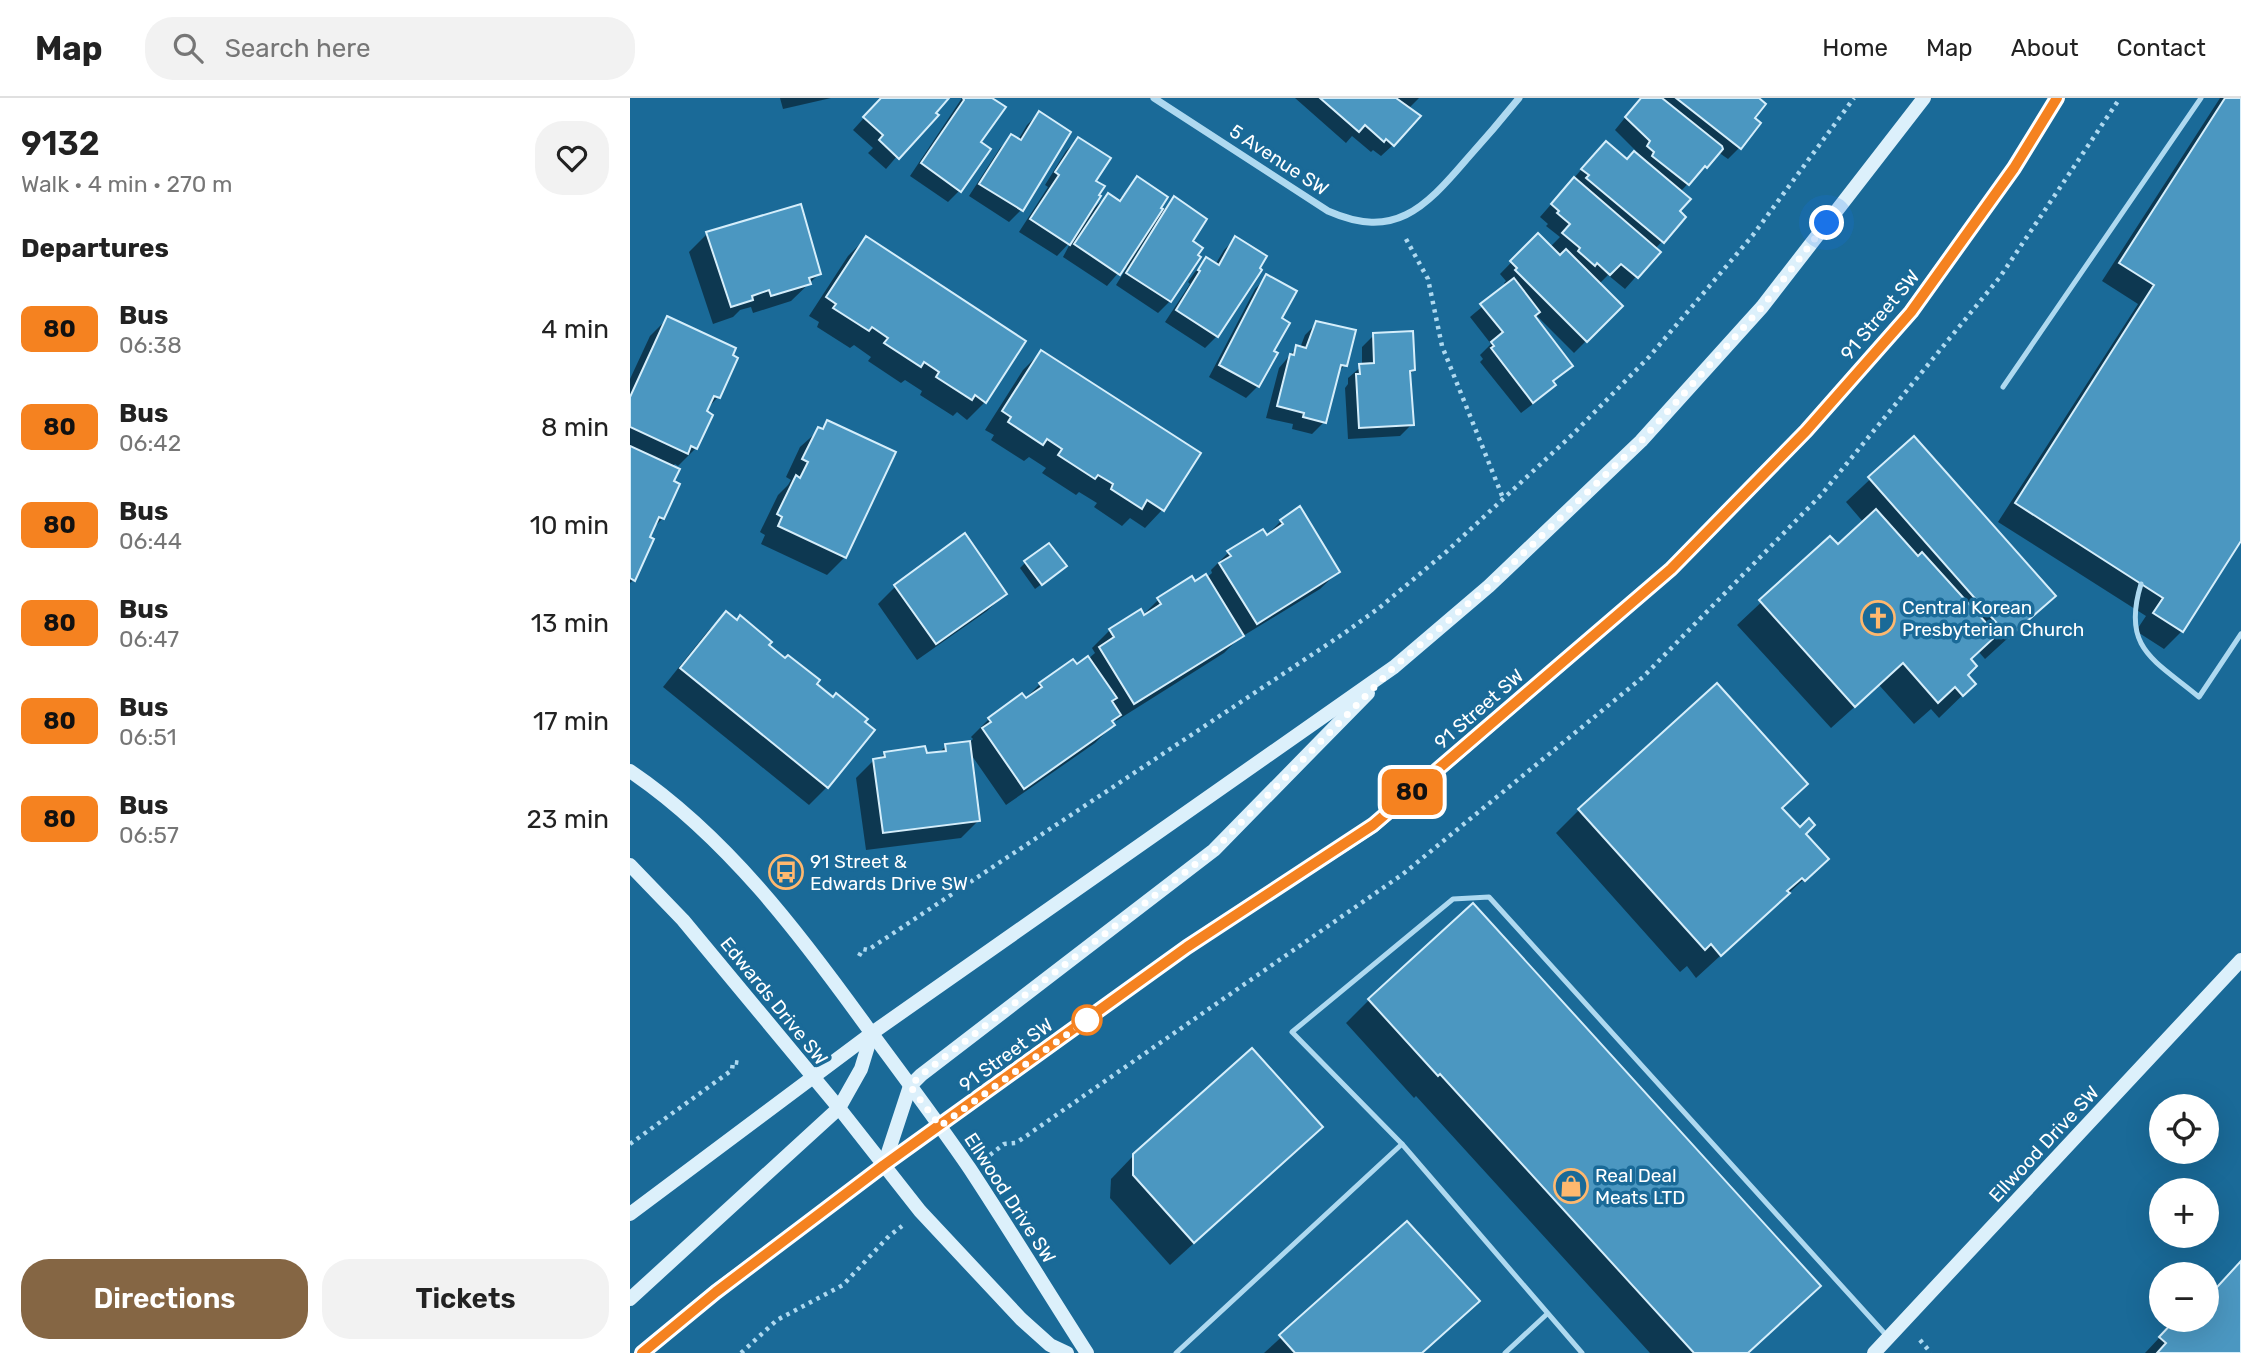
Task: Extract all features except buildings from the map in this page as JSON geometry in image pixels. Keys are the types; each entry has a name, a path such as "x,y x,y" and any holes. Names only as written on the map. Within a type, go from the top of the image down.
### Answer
{"main road":[{"path":"1067,1353 1050,1345 1021,1318 920,1211 884,1165 910,1086 1214,850 1394,667 1489,586 1641,441 1762,307 1924,98"},
{"name":"91 Street SW","path":"642,1353 716,1292 884,1165 1187,947 1373,825 1671,569 1806,431 1911,312 2014,168 2057,98"},
{"path":"630,1213 872,1033 1394,667"},
{"path":"630,771 661,792 705,832 771,902 872,1033"},
{"name":"Edwards Drive SW","path":"630,866 683,920 884,1165"},
{"name":"Ellwood Drive SW","path":"1874,1353 2241,960"},
{"path":"630,1299 839,1108 861,1069 872,1033"},
{"name":"Ellwood Drive SW","path":"872,1033 970,1170 1087,1353"}],"street":[{"name":"5 Avenue SW","path":"1154,98 1328,211 1365,223 1395,220"},
{"path":"1395,220 1429,201 1519,98"}],"lane":[{"path":"2003,387 2201,98"},
{"path":"2141,584 2135,603 2136,633 2142,648 2199,697 2241,634"},
{"path":"1582,1353 1402,1144 1292,1032 1453,899 1489,897 1888,1338"},
{"path":"1176,1353 1402,1144"},
{"path":"1505,1353 1547,1314"}],"path":[{"path":"859,956 863,949 869,950 1343,634 1438,560 1573,434 1650,357 1753,235 1854,98"},
{"path":"1395,220 1428,279 1442,346 1503,498"},
{"path":"630,1144 732,1070 733,1062 740,1063"},
{"path":"970,1170 1004,1144"},
{"path":"741,1353 777,1320 843,1285 889,1236 920,1211"}],"bus line":[{"name":"80","path":"642,1353 716,1292 884,1165 1187,947 1373,825 1671,569 1806,431 1911,312 2014,168 2057,98"}],"place":[{"name":"Central Korean Presbyterian Church","path":"1878,618"},
{"name":"91 Street & Edwards Drive SW","path":"786,872"},
{"name":"Real Deal Meats LTD","path":"1571,1186"}],"route":[{"path":"1087,1020 940,1126 910,1086 1214,850 1394,667 1489,586 1641,441 1762,307 1827,223"}]}
